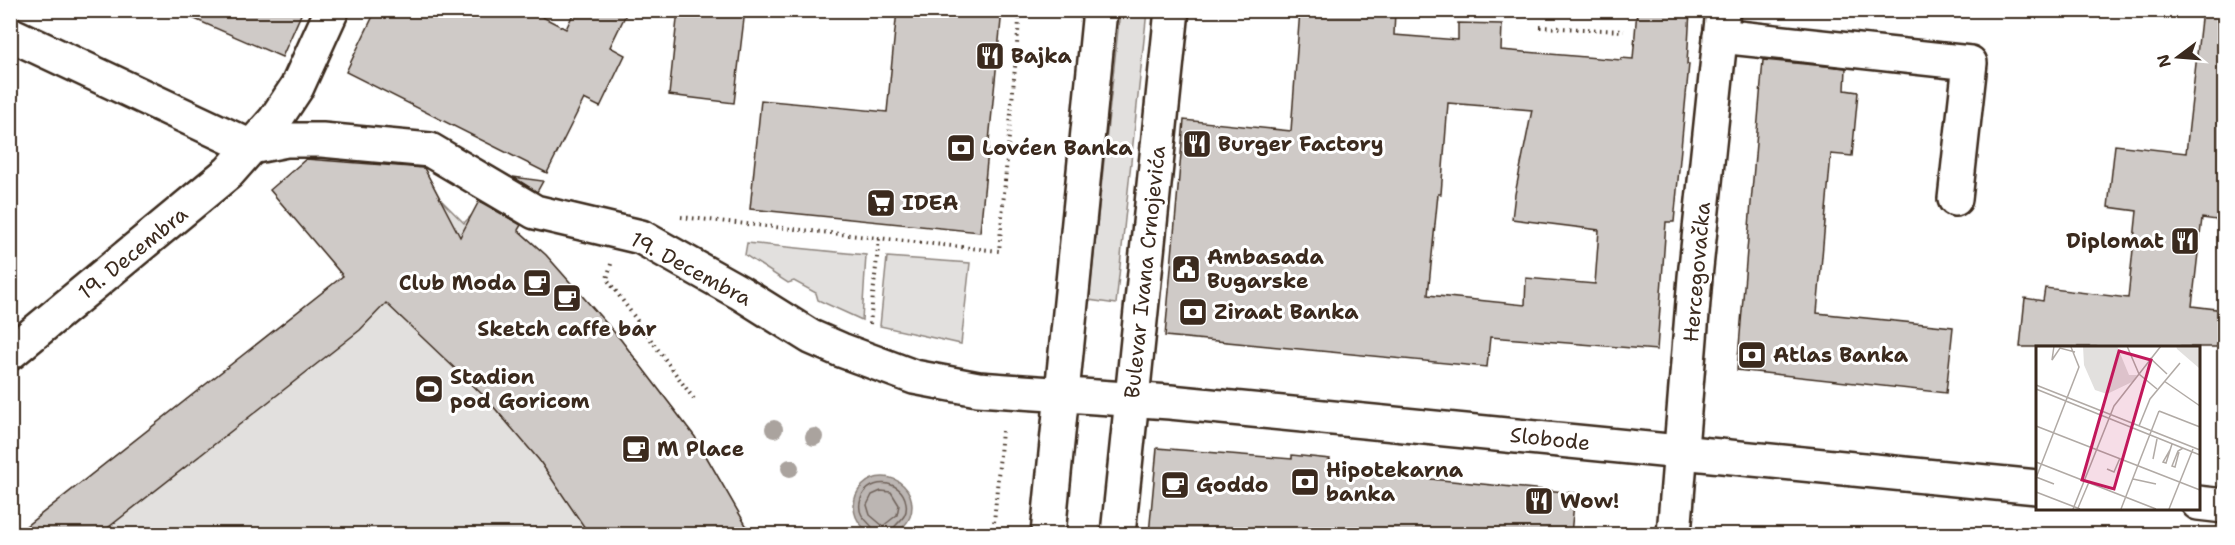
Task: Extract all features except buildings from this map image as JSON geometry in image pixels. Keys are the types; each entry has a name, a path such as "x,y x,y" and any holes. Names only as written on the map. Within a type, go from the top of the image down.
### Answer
{"street":[{"name":"19. Decembra","path":"10,353 229,172 275,120 297,87 332,10"},
{"path":"1048,534 1100,10"},
{"name":"Bulevar Ivana Crnojevića","path":"1118,534 1172,10"},
{"path":"1721,23 1970,63 1955,199"},
{"name":"Hercegovačka","path":"1674,534 1695,277 1721,23"},
{"path":"10,34 250,147"},
{"name":"19. Decembra","path":"250,147 286,140 322,140 430,150 535,212 630,235 739,292 811,336 889,369 914,377 978,389 1062,394"},
{"name":"Slobode","path":"1062,394 2036,487"},
{"path":"2199,503 2224,506"}],"path":[{"path":"681,217 999,251 1020,10"},
{"path":"1540,27 1624,31"},
{"path":"630,235 607,279 696,402"},
{"path":"869,330 879,238"},
{"path":"993,534 1002,431"}],"shaded area":[{"path":"1120,11 1147,11 1116,304 1089,300"},
{"name":"Stadion pod Goricom","path":"312,154 423,167 441,200 464,223 486,201 546,255 621,340 695,437 751,534 16,534 343,276 271,190"},
{"path":"747,243 866,255 862,320 818,300 816,293 794,281 788,283 745,255"},
{"path":"887,257 970,263 961,344 880,326"}],"water":[{"path":"877,477 889,477 904,485 912,500 912,512 904,527 889,535 877,535 862,527 854,512 854,500 862,485"}],"place":[{"name":"Bajka","path":"990,56"},
{"name":"Burger Factory","path":"1197,144"},
{"name":"Lovćen Banka","path":"961,148"},
{"name":"IDEA","path":"881,203"},
{"name":"Diplomat","path":"2185,241"},
{"name":"Ambasada Bugarske","path":"1186,269"},
{"name":"Club Moda","path":"537,283"},
{"name":"Sketch caffe bar","path":"567,298"},
{"name":"Ziraat Banka","path":"1193,312"},
{"name":"Atlas Banka","path":"1752,355"},
{"name":"Stadion pod Goricom","path":"429,389"},
{"name":"M Place","path":"636,449"},
{"name":"Hipotekarna banka","path":"1305,482"},
{"name":"Goddo","path":"1175,485"},
{"name":"Wow!","path":"1539,501"}]}
